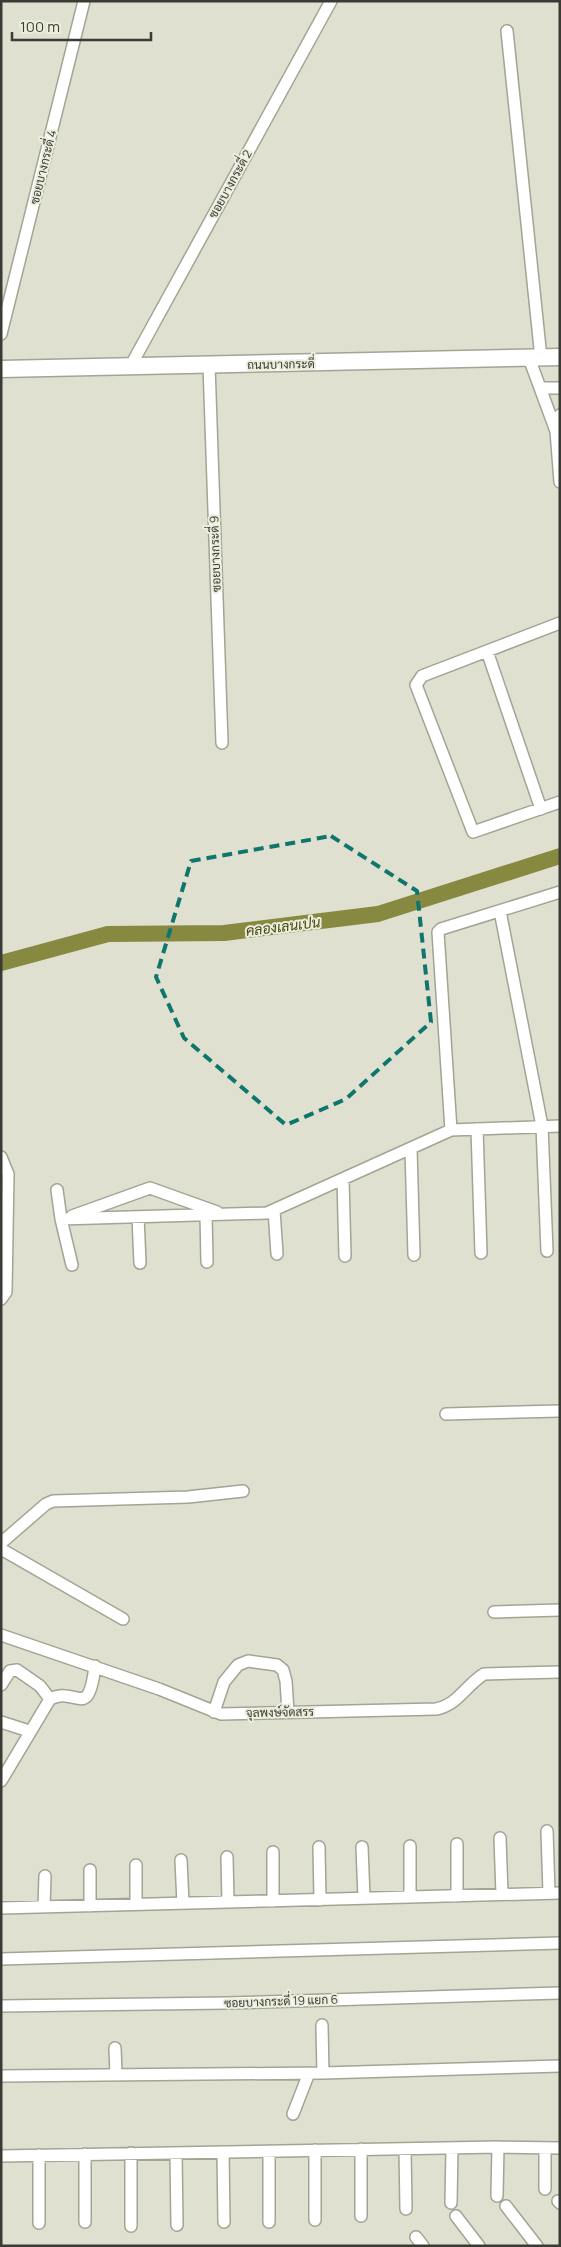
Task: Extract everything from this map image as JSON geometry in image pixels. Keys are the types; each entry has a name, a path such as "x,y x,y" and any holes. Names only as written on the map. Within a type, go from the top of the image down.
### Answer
{"street":[{"name":"ซอยบางกระดี่ 4","path":"1,334 84,1"},
{"name":"ซอยบางกระดี่ 2","path":"130,367 331,1"},
{"path":"508,31 535,358 550,422 556,431"},
{"name":"ถนนบางกระดี่","path":"1,369 560,357"},
{"name":"ซอยบางกระดี่ 9","path":"209,365 222,743"},
{"path":"541,388 560,388"},
{"path":"560,415 556,431 560,482"},
{"path":"560,623 422,676 416,686 470,830 476,833 560,802"},
{"path":"487,650 541,810"},
{"path":"451,1130 438,932 441,928 560,892"},
{"path":"500,911 542,1126 547,1251"},
{"path":"66,1219 267,1213 451,1130 560,1126"},
{"path":"477,1129 480,1253"},
{"path":"411,1149 414,1254"},
{"path":"1,1157 8,1174 6,1292 1,1299"},
{"path":"343,1179 345,1256"},
{"path":"66,1219 150,1188 224,1214"},
{"path":"57,1190 66,1219"},
{"path":"274,1210 277,1254"},
{"path":"206,1215 207,1262"},
{"path":"138,1217 140,1263"},
{"path":"446,1414 560,1411"},
{"path":"1,1543 49,1502 85,1499 188,1497 243,1490"},
{"path":"1,1549 123,1619"},
{"path":"494,1612 560,1610"},
{"name":"จุลพงษ์จัดสรร","path":"1,1635 95,1666 221,1714 436,1709 446,1707 454,1702 484,1674 560,1672"},
{"path":"214,1712 224,1682 238,1665 248,1661 277,1665 282,1670 286,1681 288,1712"},
{"path":"1,1781 29,1731 50,1699 54,1697 81,1699 88,1696 92,1689 95,1666"},
{"path":"1,1685 10,1671 17,1670 40,1686 50,1699"},
{"path":"1,1722 29,1731"},
{"path":"1,1908 554,1893 547,1830"},
{"path":"500,1838 502,1894"},
{"path":"457,1844 457,1896"},
{"path":"362,1846 364,1898"},
{"path":"410,1846 410,1897"},
{"path":"320,1847 320,1900"},
{"path":"548,1849 560,1848"},
{"path":"273,1852 273,1901"},
{"path":"227,1857 228,1902"},
{"path":"181,1860 182,1903"},
{"path":"136,1865 136,1904"},
{"path":"90,1870 90,1906"},
{"path":"44,1907 45,1876"},
{"path":"1,1959 560,1943"},
{"name":"ซอยบางกระดี่ 19 แยก 6","path":"1,2006 228,2003 560,1993"},
{"path":"322,2025 323,2073"},
{"path":"115,2048 116,2075"},
{"path":"1,2076 323,2073 560,2066"},
{"path":"293,2114 309,2073"},
{"path":"497,2196 498,2147"},
{"path":"1,2156 498,2147 560,2148"},
{"path":"451,2203 452,2148"},
{"path":"545,2148 545,2189"},
{"path":"405,2149 406,2209"},
{"path":"315,2150 316,2220"},
{"path":"360,2216 361,2150"},
{"path":"269,2151 269,2222"},
{"path":"223,2152 224,2222"},
{"path":"131,2153 131,2226"},
{"path":"176,2153 177,2225"},
{"path":"85,2154 85,2222"},
{"path":"39,2155 39,2223"},
{"path":"506,2206 537,2246"},
{"path":"456,2216 479,2246"}],"highlighted area":[{"path":"331,836 417,891 431,1022 346,1099 286,1125 184,1038 156,977 191,861"}],"waterway":[{"name":"คลองเลนเปน","path":"1,963 108,934 224,933 378,914 560,856"}]}
